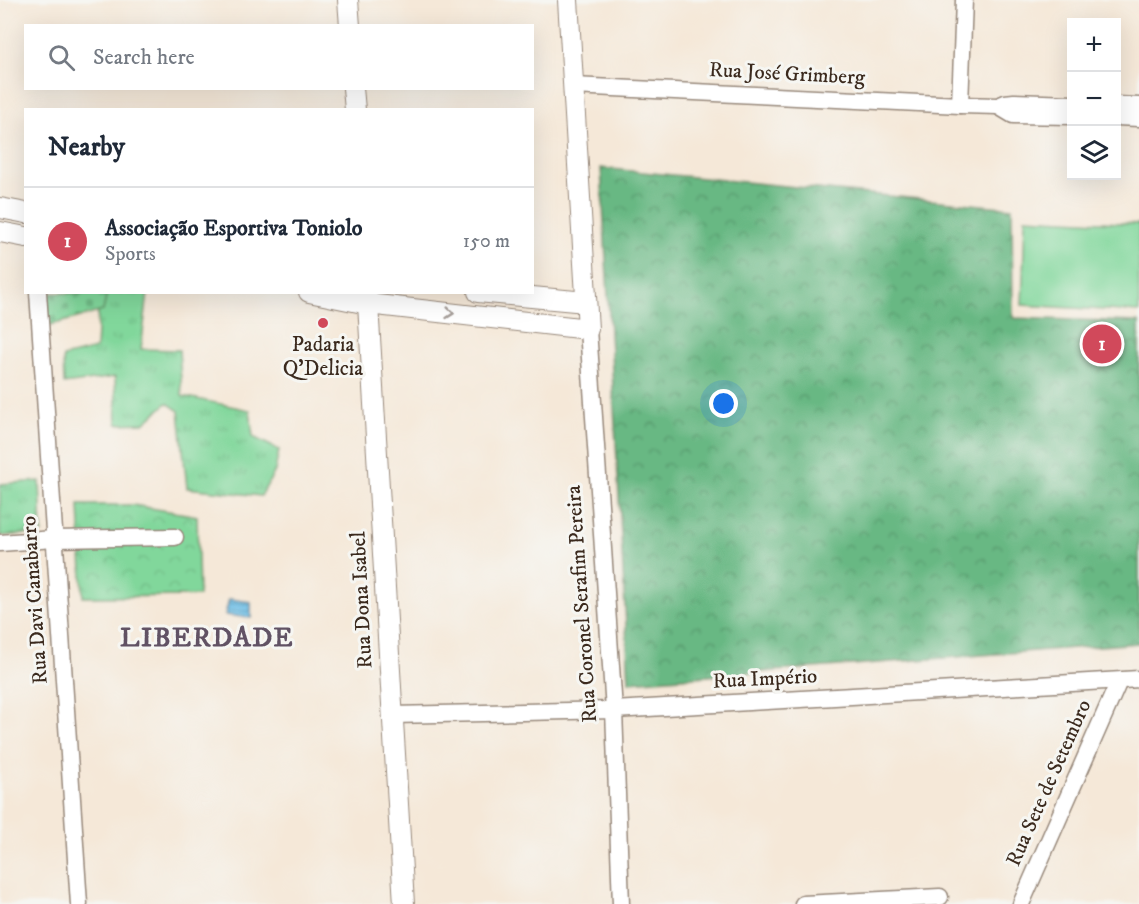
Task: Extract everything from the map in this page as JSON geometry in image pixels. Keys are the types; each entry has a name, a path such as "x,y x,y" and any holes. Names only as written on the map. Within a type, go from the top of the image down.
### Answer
{"street":[{"path":"348,0 350,24"},
{"name":"Rua Coronel Serafim Pereira","path":"568,0 614,710 621,904"},
{"path":"960,105 964,0"},
{"name":"Rua José Grimberg","path":"573,87 960,105 999,106 1014,102 1067,104"},
{"path":"354,90 355,108"},
{"path":"1121,105 1139,106"},
{"name":"Rua José Grimberg","path":"999,106 1014,115 1067,116"},
{"path":"1121,117 1139,118"},
{"path":"0,208 24,213"},
{"path":"0,232 24,237"},
{"name":"Rua Davi Canabarro","path":"38,294 80,904"},
{"path":"328,294 588,328"},
{"path":"500,294 586,302"},
{"name":"Rua Dona Isabel","path":"367,298 404,904"},
{"path":"0,543 54,539 175,537"},
{"name":"Rua Império","path":"393,714 614,710 1139,679"},
{"name":"Rua Sete de Setembro","path":"1021,904 1119,681"},
{"path":"803,904 940,897"}],"green space":[{"path":"601,168 1012,208 1013,318 1139,322 1139,643 629,682"},
{"path":"1025,218 1139,224 1139,312 1022,305"},
{"path":"45,294 107,294 103,311 47,326"},
{"path":"99,294 148,294 141,349 179,350 182,396 250,410 253,437 279,450 275,471 261,496 187,488 179,411 167,403 144,423 117,424 115,377 64,384 63,357 96,349"},
{"path":"40,481 42,533 0,536 0,484"},
{"path":"79,505 133,505 197,516 199,596 83,597"}],"water":[{"path":"229,599 251,602 251,618 225,615"}],"place":[{"name":"Padaria Q'Delicia","path":"323,323"},
{"name":"Associação Esportiva Toniolo","path":"1102,344"}],"district":[{"name":"LIBERDADE","path":"207,638"}]}
